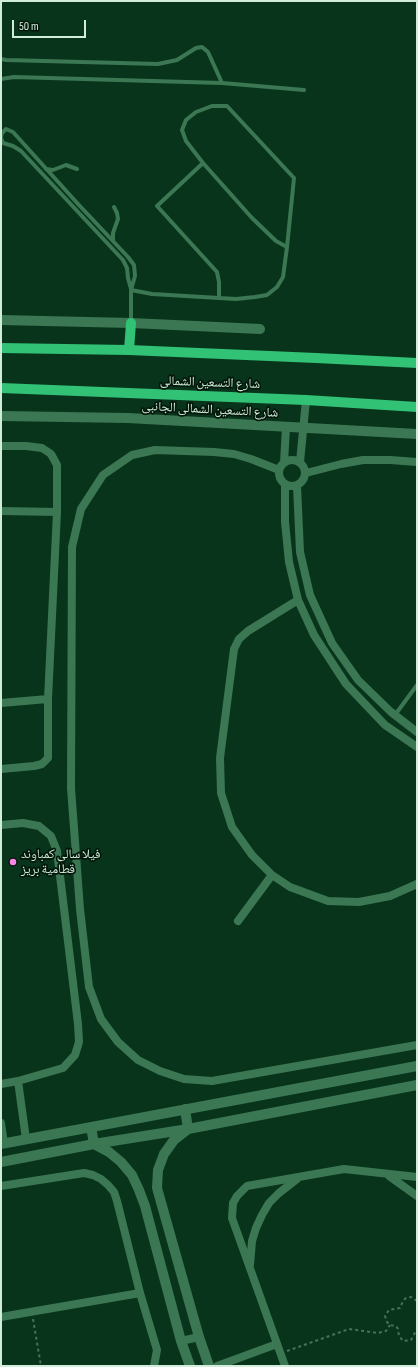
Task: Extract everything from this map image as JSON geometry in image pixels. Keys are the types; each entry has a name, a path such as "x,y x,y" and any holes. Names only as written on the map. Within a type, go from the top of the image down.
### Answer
{"main road":[{"path":"129,350 131,324"},
{"path":"1,348 129,350 417,363"},
{"name":"شارع التسعين الشمالى","path":"1,388 306,400 417,407"}],"street":[{"path":"1,320 260,329"},
{"path":"300,462 306,400"},
{"name":"شارع التسعين الشمالى الجانبى","path":"1,416 128,418 417,434"},
{"path":"286,427 280,478 285,485 284,522 289,562 298,600 314,635 346,684 385,725 417,747"},
{"path":"1,446 26,446 42,448 52,454 57,465 57,512 48,699 48,758 42,764 34,766 1,769"},
{"path":"285,485 297,486 304,481 306,473 300,462 292,460 282,467 234,454 155,450 132,455 103,475 81,509 72,547 71,788 80,909 89,987 101,1019 118,1042 138,1060 160,1071 184,1079 212,1081 417,1045"},
{"path":"306,473 340,464 363,460 417,462"},
{"path":"297,486 300,552 310,595 332,643 358,680 394,715 417,732"},
{"path":"1,511 57,512"},
{"path":"298,600 248,631 239,638 234,649 220,758 221,793 232,827 252,855 272,875 290,887 328,901 359,902 390,896 417,884"},
{"path":"1,703 48,699"},
{"path":"1,826 23,823 39,826 51,836 57,851 79,1042 75,1056 62,1068 18,1081 1,1084"},
{"path":"238,921 272,875"},
{"path":"1,1123 3,1144 417,1066"},
{"path":"18,1081 26,1139"},
{"path":"1,1162 94,1144 188,1129 417,1085"},
{"path":"185,1109 188,1129"},
{"path":"91,1127 94,1144"},
{"path":"188,1129 174,1140 164,1154 158,1170 157,1188 199,1337 209,1366"},
{"path":"94,1144 109,1152 122,1162 132,1175 139,1190 145,1206 182,1342 190,1366"},
{"path":"284,1366 232,1218 232,1210 237,1196 247,1186 344,1169 417,1177"},
{"path":"1,1186 84,1173 101,1179 111,1189 117,1201 140,1293 157,1350 154,1366"},
{"path":"388,1175 417,1196"},
{"path":"250,1269 252,1241 262,1215 269,1203 279,1193 289,1184 301,1177"},
{"path":"1,1317 140,1293"},
{"path":"182,1342 199,1337"},
{"path":"217,1366 277,1344"}],"lane":[{"path":"1,59 158,64 177,60 196,48 202,47 208,52 222,83"},
{"path":"1,79 14,77 222,83 304,90"},
{"path":"131,290 152,294 236,299 267,294 277,287 283,277 287,247 294,178 227,106 212,106 196,112 186,120 182,130 186,141 203,163 276,241 287,247"},
{"path":"131,290 135,276 134,265 128,257 13,132 6,129 2,133 1,137 3,143 13,146 21,151 123,260 127,268 131,290 131,324"},
{"path":"203,163 157,206 217,272 219,282 219,298"},
{"path":"46,169 53,170 66,165 77,169"},
{"path":"113,242 113,233 118,219 114,207"},
{"path":"394,715 417,685"}],"path":[{"path":"417,1301 411,1297 406,1298 400,1308 389,1310 385,1316 385,1319 390,1325 396,1326 399,1336 404,1341 411,1340 417,1330"},
{"path":"32,1312 41,1366"},
{"path":"281,1354 349,1329 378,1333 386,1331 390,1325"}],"place":[{"name":"فيلا سالى كمباوند قطامية بريز","path":"13,862"}]}
